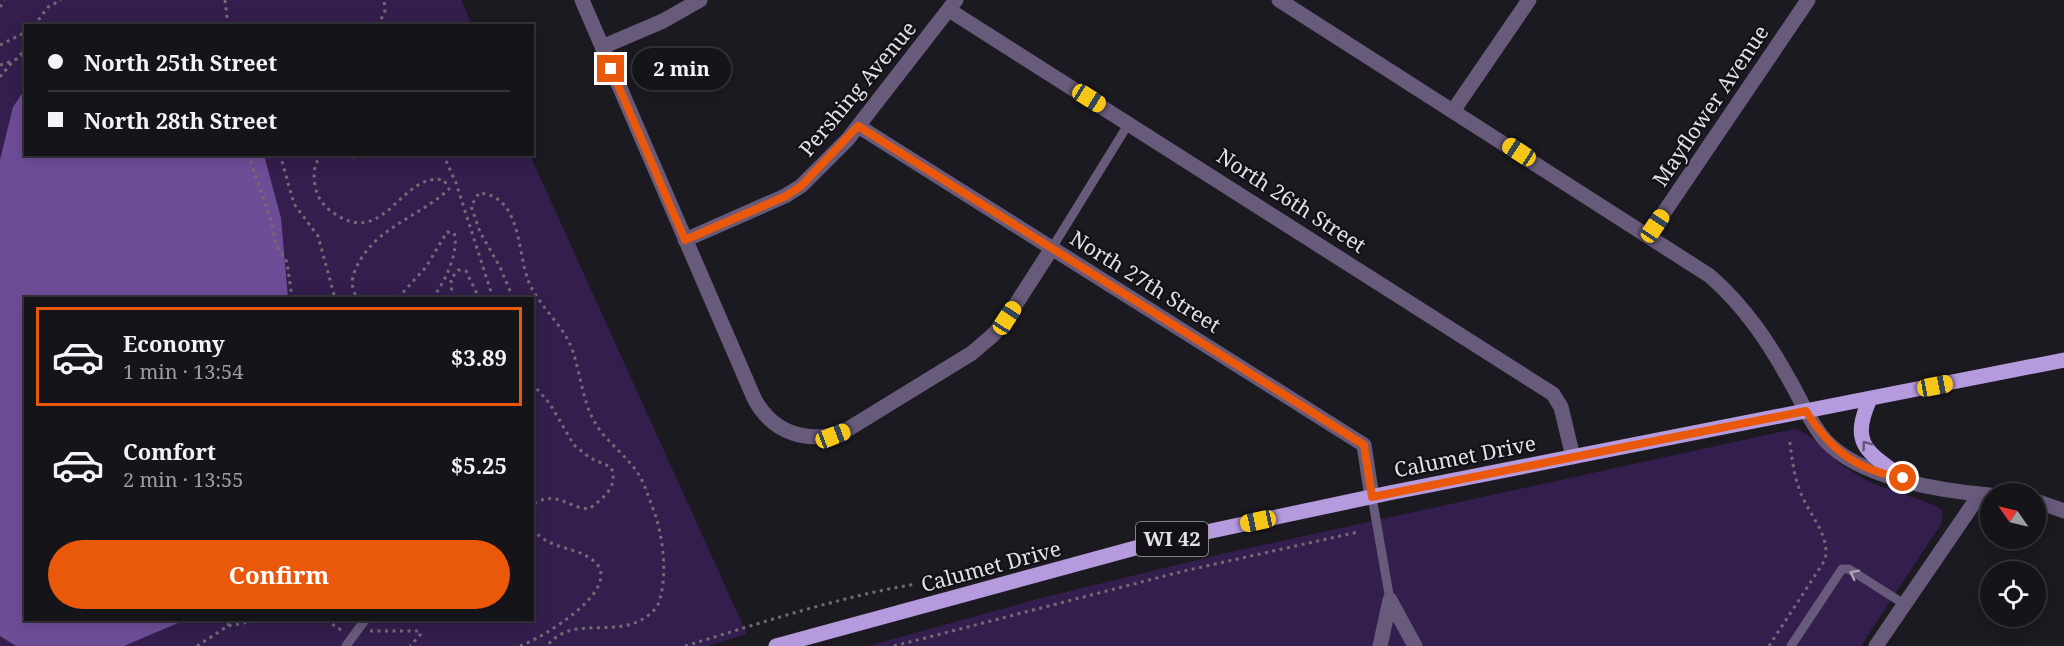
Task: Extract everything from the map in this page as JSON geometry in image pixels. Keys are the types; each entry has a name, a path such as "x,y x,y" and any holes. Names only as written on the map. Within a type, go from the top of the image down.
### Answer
{"main road":[{"name":"Calumet Drive","path":"776,646 1150,544 1372,497 2064,360"},
{"path":"1870,399 1860,424 1861,439 1874,456 1903,478"}],"street":[{"path":"582,0 759,407 779,428 809,438 826,437 845,431 972,353 1007,318 1052,248"},
{"path":"602,47 663,21 700,0"},
{"path":"1453,111 1529,0"},
{"name":"Mayflower Avenue","path":"1648,236 1808,0"},
{"path":"1288,2 1710,276 1749,314 1764,335 1824,439 1841,454 1876,472 1980,493"},
{"name":"North 26th Street","path":"953,5 1129,123 1553,394 1561,407 1573,457"},
{"name":"Pershing Avenue","path":"685,240 786,196 801,186 858,126 953,5"},
{"name":"North 27th Street","path":"858,126 1364,445 1372,497"},
{"path":"1876,646 1980,501"},
{"path":"2046,505 2064,511"},
{"path":"1380,646 1390,600"},
{"path":"1390,600 1416,646"}],"lane":[{"path":"1052,248 1129,123"},
{"path":"1372,497 1390,600"},
{"path":"1791,646 1842,569 1849,569 1904,604"},
{"path":"346,646 363,623"}],"path":[{"path":"0,8 4,0"},
{"path":"35,24 48,7 62,0"},
{"path":"225,0 228,24"},
{"path":"379,24 385,8 384,0"},
{"path":"0,45 24,33"},
{"path":"0,77 13,61 24,53"},
{"path":"0,65 13,61"},
{"path":"249,156 270,217 276,244 287,262 292,297"},
{"path":"281,156 294,204 318,236 335,297"},
{"path":"320,156 313,175 316,196 344,220 360,224 373,220 423,181 434,178 444,180 449,189 439,199 394,225 361,253 352,280 358,297"},
{"path":"444,156 456,183 494,297"},
{"path":"513,297 500,267 480,232 471,206 479,193 490,194 503,201 516,226 529,281 572,347 592,418 613,447 639,474 656,520 664,572 658,605 649,621"},
{"path":"399,297 426,267 447,232 454,233 458,243 443,285 433,297"},
{"path":"452,297 451,279 458,270 466,271 479,297"},
{"path":"534,385 550,404 574,445 590,458 611,467 614,473 612,487 589,509 576,508 562,500 549,497 534,505"},
{"path":"1769,646 1825,560 1827,552 1823,536 1800,492 1791,461 1789,437"},
{"path":"1350,528 1351,534"},
{"path":"520,646 564,622 589,601 601,578 598,564 584,554 556,546 538,536 534,530"},
{"path":"894,646 1151,579 1358,532"},
{"path":"685,646 892,586 916,584"},
{"path":"228,626 230,621"},
{"path":"197,646 228,626 255,621"},
{"path":"363,623 375,633 420,631 420,635 410,646"},
{"path":"547,646 563,635 577,634"}],"shaded area":[{"path":"0,0 461,0 472,24 24,24 24,156 530,156 747,634 708,646 0,646"},
{"path":"24,90 24,156 264,156 281,218 288,297 24,297 24,621 183,621 124,646 16,646 0,636 0,160 13,107"},
{"path":"1794,429 1806,434 1838,462 1874,484 1931,504 1943,511 1941,524 1861,646 868,646 1041,598 1226,553"}],"route":[{"path":"611,69 685,240 786,196 811,177 858,126 1364,445 1372,497 1806,411 1824,439 1841,454 1876,472 1903,478"}]}
